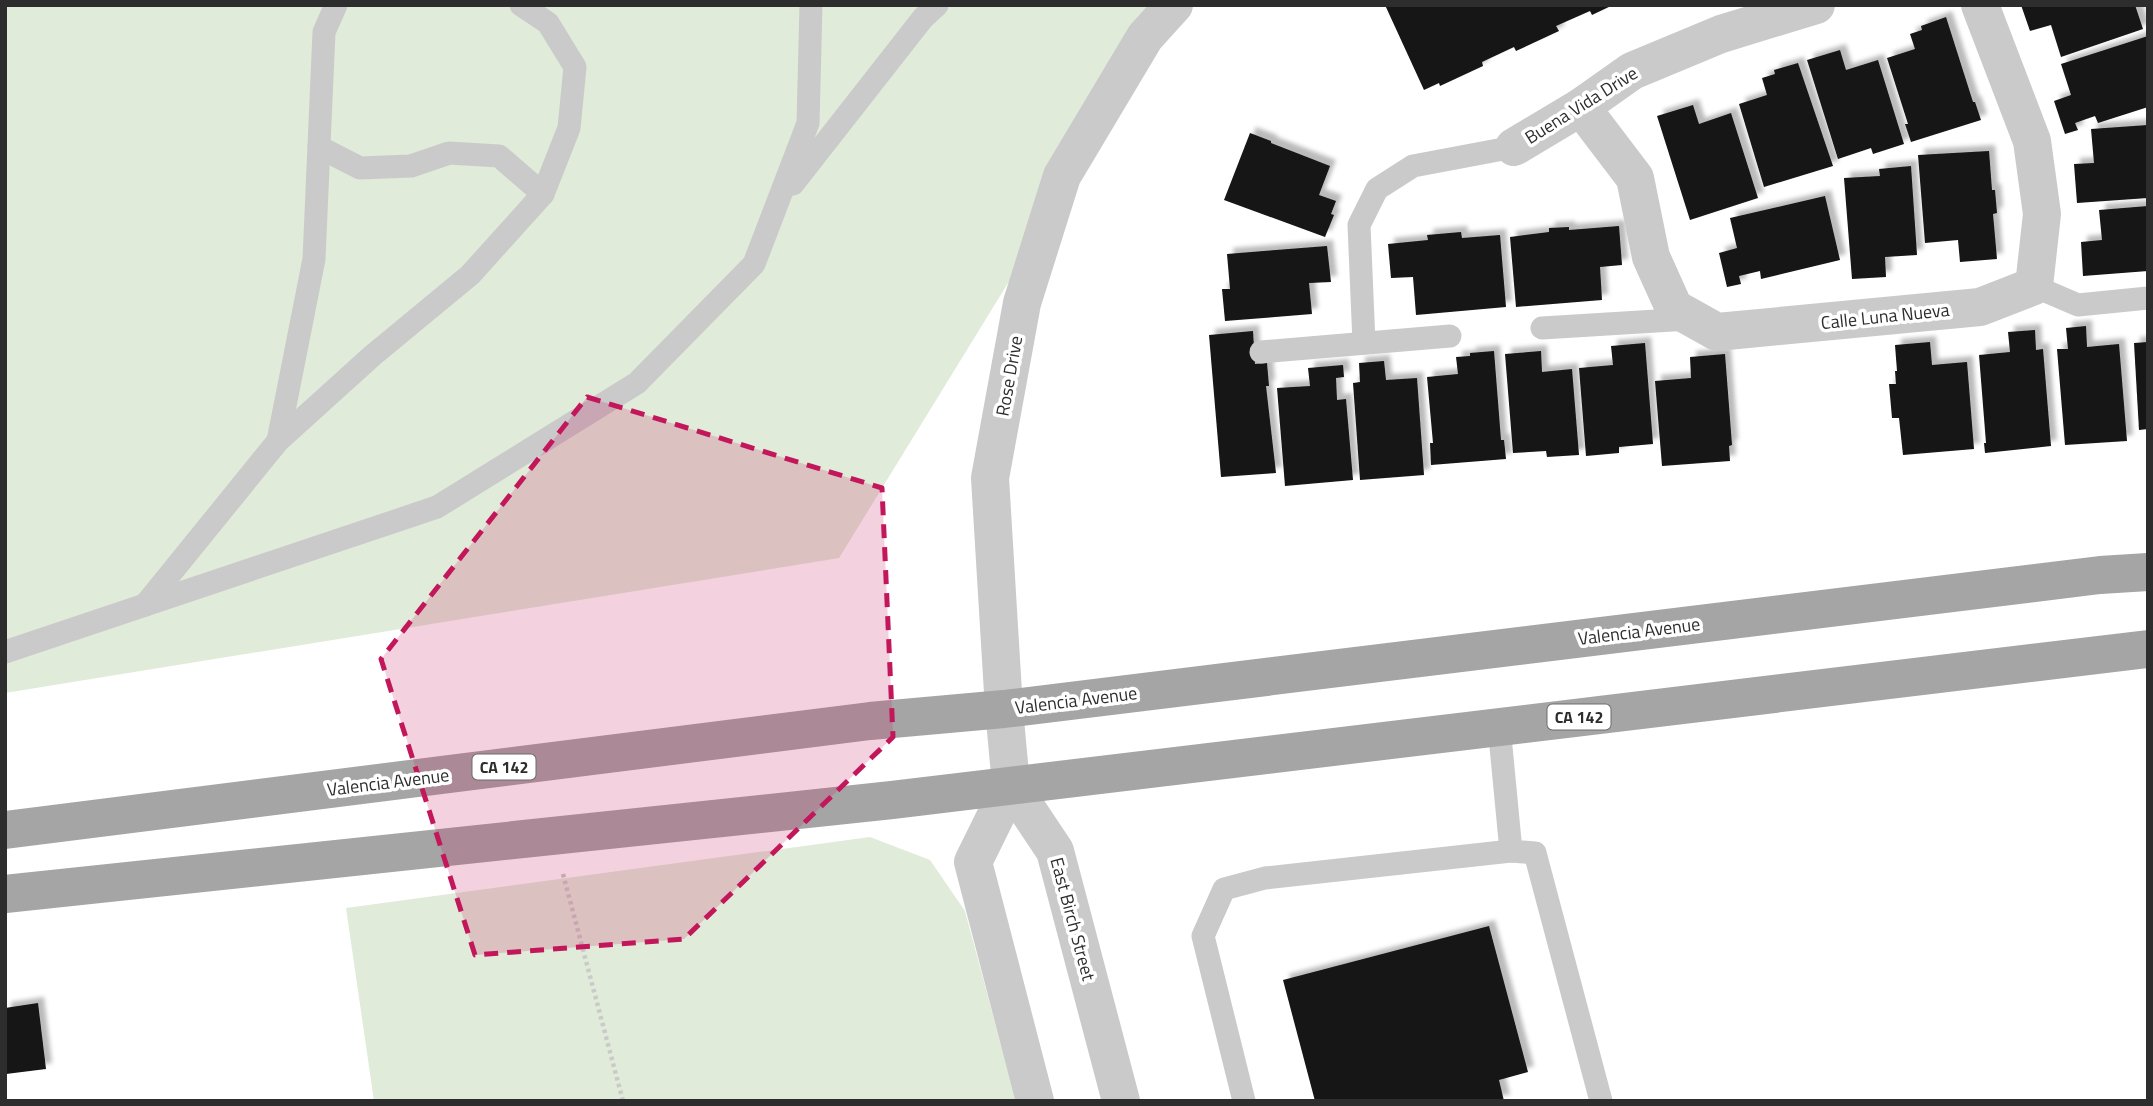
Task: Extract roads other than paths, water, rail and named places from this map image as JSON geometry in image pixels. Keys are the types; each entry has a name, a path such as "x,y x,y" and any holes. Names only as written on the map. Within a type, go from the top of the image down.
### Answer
{"main road":[{"name":"Valencia Avenue","path":"5,831 870,721 1004,709 2100,575 2148,572"},
{"name":"CA 142","path":"5,894 892,800 2148,649"}],"street":[{"name":"Rose Drive","path":"1011,785 990,478 1022,303 1062,176 1145,37 1174,5"},
{"name":"Buena Vida Drive","path":"1514,147 1581,107 1632,71 1721,34 1760,13 1816,5"},
{"path":"1980,5 2032,141 2042,214 2035,286"},
{"name":"Calle Luna Nueva","path":"1581,107 1635,178 1651,257 1674,308 1717,332 1980,307 2035,286"},
{"path":"1011,785 972,862 1035,1101"},
{"name":"East Birch Street","path":"1011,785 1055,851 1121,1101"}],"lane":[{"path":"278,441 314,259 324,32 336,5"},
{"path":"145,605 278,441 372,356 470,275 543,194 569,128 575,67 548,23 521,5"},
{"path":"5,652 437,506 637,383 754,264 808,124 811,5"},
{"path":"778,203 928,10"},
{"path":"319,147 360,169 411,166 449,153 499,156 543,194"},
{"name":"Buena Vida Drive","path":"1364,343 1359,225 1377,189 1413,166 1514,147"},
{"path":"2035,286 2078,305 2148,298"},
{"path":"1542,328 1694,319"},
{"path":"1261,352 1450,336"},
{"path":"1499,726 1511,851"},
{"path":"1244,1101 1203,936 1224,889 1265,878 1511,851 1535,853 1601,1101"}]}
